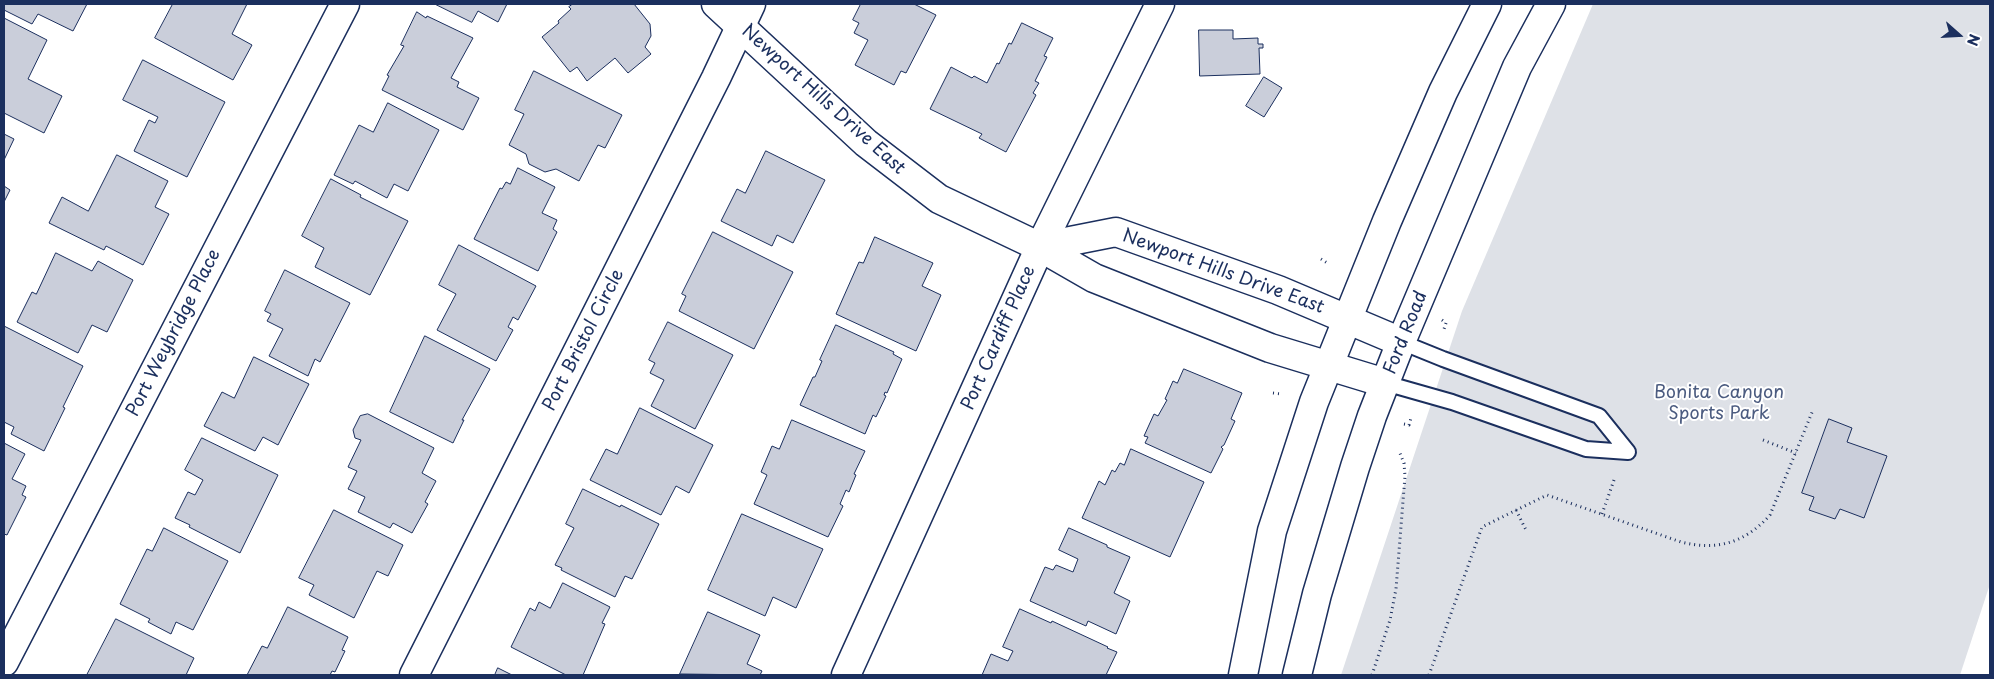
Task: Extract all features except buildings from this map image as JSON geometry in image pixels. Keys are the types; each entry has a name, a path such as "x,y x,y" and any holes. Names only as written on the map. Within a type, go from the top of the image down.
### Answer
{"street":[{"name":"Port Weybridge Place","path":"4,662 345,4"},
{"name":"Newport Hills Drive East","path":"716,4 746,15 866,143 939,199 1040,247 1094,278 1270,348 1385,383"},
{"name":"Port Cardiff Place","path":"846,675 1040,247 1160,4"},
{"path":"1243,675 1272,531 1314,402 1443,92 1487,4"},
{"name":"Ford Road","path":"1297,675 1317,594 1346,494 1385,383 1517,67 1551,4"},
{"name":"Port Bristol Circle","path":"414,675 716,78 746,15"},
{"name":"Newport Hills Drive East","path":"1040,247 1116,232 1278,290 1401,342"}],"lane":[{"path":"1385,383 1452,402 1586,449 1628,452 1599,416 1401,342"}],"path":[{"path":"1321,260 1329,264"},
{"path":"1444,329 1446,322"},
{"path":"1273,392 1281,394"},
{"path":"1429,675 1482,527 1547,495 1665,537 1697,546 1729,543 1759,527 1770,515 1812,410"},
{"path":"1404,424 1409,425 1411,418"},
{"path":"1763,440 1796,453"},
{"path":"1372,675 1390,620 1396,589 1405,476 1404,463 1399,451"},
{"path":"1602,514 1614,480"},
{"path":"1516,510 1526,530"}],"green space":[{"name":"Bonita Canyon Sports Park","path":"1593,4 1990,4 1990,584 1960,675 1341,675 1462,311"}]}
